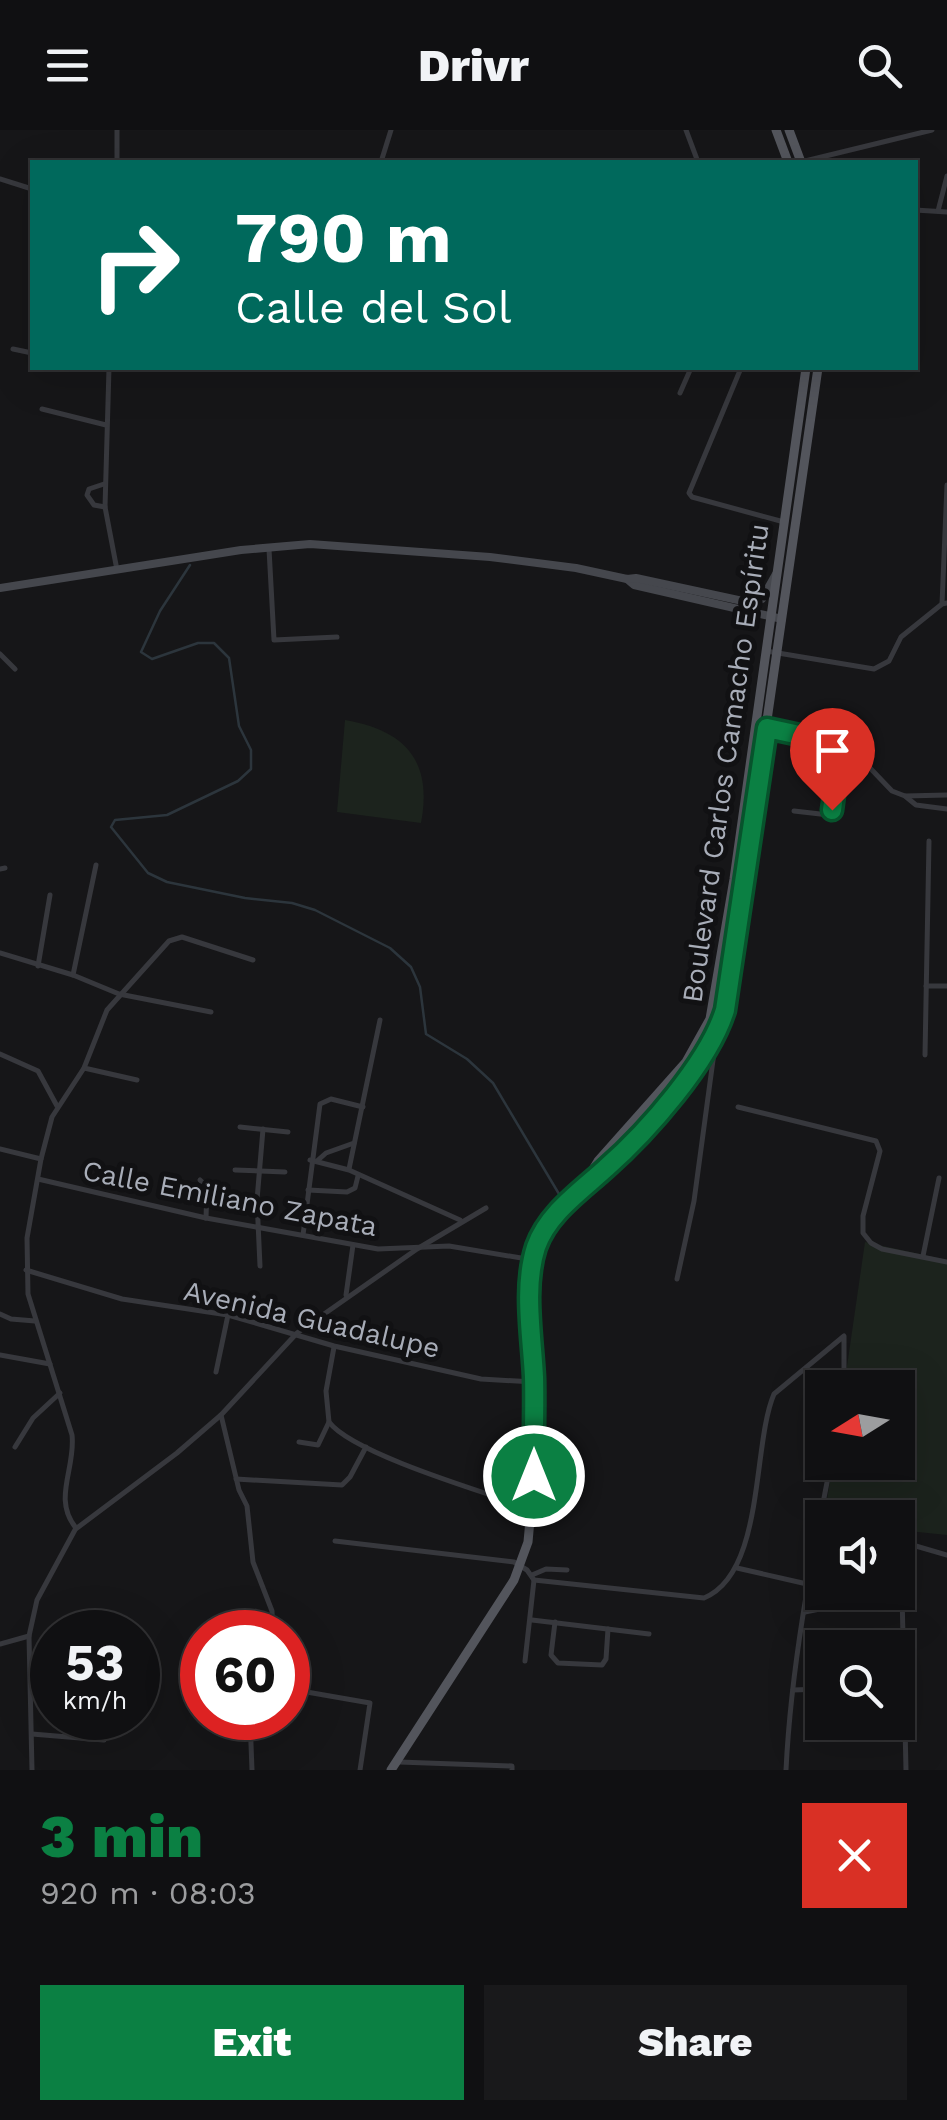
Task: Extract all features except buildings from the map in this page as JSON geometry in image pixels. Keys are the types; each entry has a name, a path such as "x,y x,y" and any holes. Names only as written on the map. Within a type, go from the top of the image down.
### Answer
{"main road":[{"path":"776,130 787,160"},
{"path":"789,130 800,160"},
{"name":"Boulevard Carlos Camacho Espíritu","path":"584,1184 606,1168 691,1075 716,1036 725,1010 767,728 770,618 806,370"},
{"name":"Boulevard Carlos Camacho Espíritu","path":"394,1766 521,1565 533,1509 530,1299 534,1260 544,1231 598,1162 686,1062 710,1019 772,652 782,619 818,370"},
{"path":"0,588 269,546 356,545 576,568 757,602 776,573"},
{"path":"627,579 634,585 782,619"},
{"path":"755,614 757,602"}],"street":[{"path":"117,130 117,160"},
{"path":"381,160 391,130"},
{"path":"686,130 697,160"},
{"path":"809,160 932,130"},
{"path":"938,212 947,176"},
{"path":"0,180 30,188"},
{"path":"918,210 947,212"},
{"path":"13,349 30,353"},
{"path":"107,370 104,506 117,570"},
{"path":"680,393 691,370"},
{"path":"740,370 689,493 692,497 796,523"},
{"path":"42,409 106,425"},
{"path":"104,484 89,489 87,495 94,505 104,506"},
{"path":"772,652 874,669 889,660 901,637 944,604 947,485"},
{"path":"269,546 272,637 277,641 337,637"},
{"path":"0,654 15,669"},
{"path":"767,728 841,744 857,753 886,787 921,806 947,809"},
{"path":"794,811 829,814 841,744"},
{"path":"905,796 947,796"},
{"path":"925,1056 929,841"},
{"path":"74,975 96,865"},
{"path":"38,966 50,895"},
{"path":"76,1528 64,1506 73,1445 35,1321 26,1270 47,1132 57,1107 84,1068 107,1010 174,938 254,960"},
{"path":"0,953 74,975 119,994 211,1012"},
{"path":"926,986 947,986"},
{"path":"349,1170 380,1020"},
{"path":"677,1279 694,1201 716,1036"},
{"path":"0,1054 38,1071 57,1107"},
{"path":"84,1068 137,1080"},
{"path":"302,1235 322,1102 330,1099 363,1106"},
{"path":"738,1106 878,1143 880,1150 862,1223 866,1237 882,1249 901,1255 947,1262"},
{"path":"240,1127 288,1132"},
{"path":"260,1266 259,1171 263,1129"},
{"path":"313,1161 354,1143"},
{"path":"0,1149 42,1160"},
{"path":"313,1161 349,1170 461,1220"},
{"path":"236,1170 285,1172"},
{"path":"308,1190 347,1192 356,1188 358,1176"},
{"path":"923,1256 938,1178"},
{"name":"Calle Emiliano Zapata","path":"38,1179 206,1218 353,1245 378,1249 448,1246 534,1260"},
{"path":"200,1180 207,1190 206,1218"},
{"path":"30,1669 29,1636 37,1600 76,1528 221,1416 296,1333 416,1248 486,1208"},
{"path":"346,1295 353,1245"},
{"name":"Avenida Guadalupe","path":"26,1270 122,1299 228,1315 334,1346 482,1379 534,1382"},
{"path":"0,1314 35,1321"},
{"path":"216,1372 228,1315"},
{"path":"532,1578 699,1598 717,1591 737,1568 755,1500 772,1397 842,1338 846,1338 845,1370"},
{"path":"299,1442 318,1445 329,1422 326,1391 334,1346"},
{"path":"0,1355 50,1364"},
{"path":"15,1447 33,1418 60,1393"},
{"path":"221,1416 236,1479 247,1506 255,1569 272,1610"},
{"path":"329,1422 336,1431 366,1447 426,1473 533,1509"},
{"path":"236,1479 342,1485 366,1447"},
{"path":"335,1540 521,1565 532,1578 532,1620 525,1661"},
{"path":"915,1546 947,1555"},
{"path":"532,1578 546,1568 567,1570"},
{"path":"737,1568 805,1584"},
{"path":"786,1770 792,1690 805,1612 815,1610"},
{"path":"901,1610 906,1770"},
{"path":"532,1620 649,1634"},
{"path":"555,1622 551,1655 558,1662 602,1665 608,1629"},
{"path":"0,1644 29,1636"},
{"path":"792,1690 805,1690"},
{"path":"310,1692 370,1702 360,1770"},
{"path":"32,1740 32,1770"},
{"path":"251,1740 252,1770"},
{"path":"394,1766 512,1768"}],"shaded area":[{"path":"345,720 383,731 410,752 422,782 421,823 337,812"},
{"path":"865,1242 947,1260 947,1535 915,1532 915,1500 827,1500 830,1480 915,1480 915,1370 846,1370"}],"waterway":[{"path":"190,565 160,611 141,652 152,659 198,643 214,643 229,658 239,726 251,750 251,769 238,781 167,815 115,820 111,827 148,873 167,882 292,903 315,910 390,948 411,967 420,987 426,1034 467,1059 493,1083 559,1194"}],"route":[{"path":"534,1476 530,1299 536,1246 584,1184 606,1168 691,1075 716,1036 725,1010 767,728 841,744 832,810"}]}
